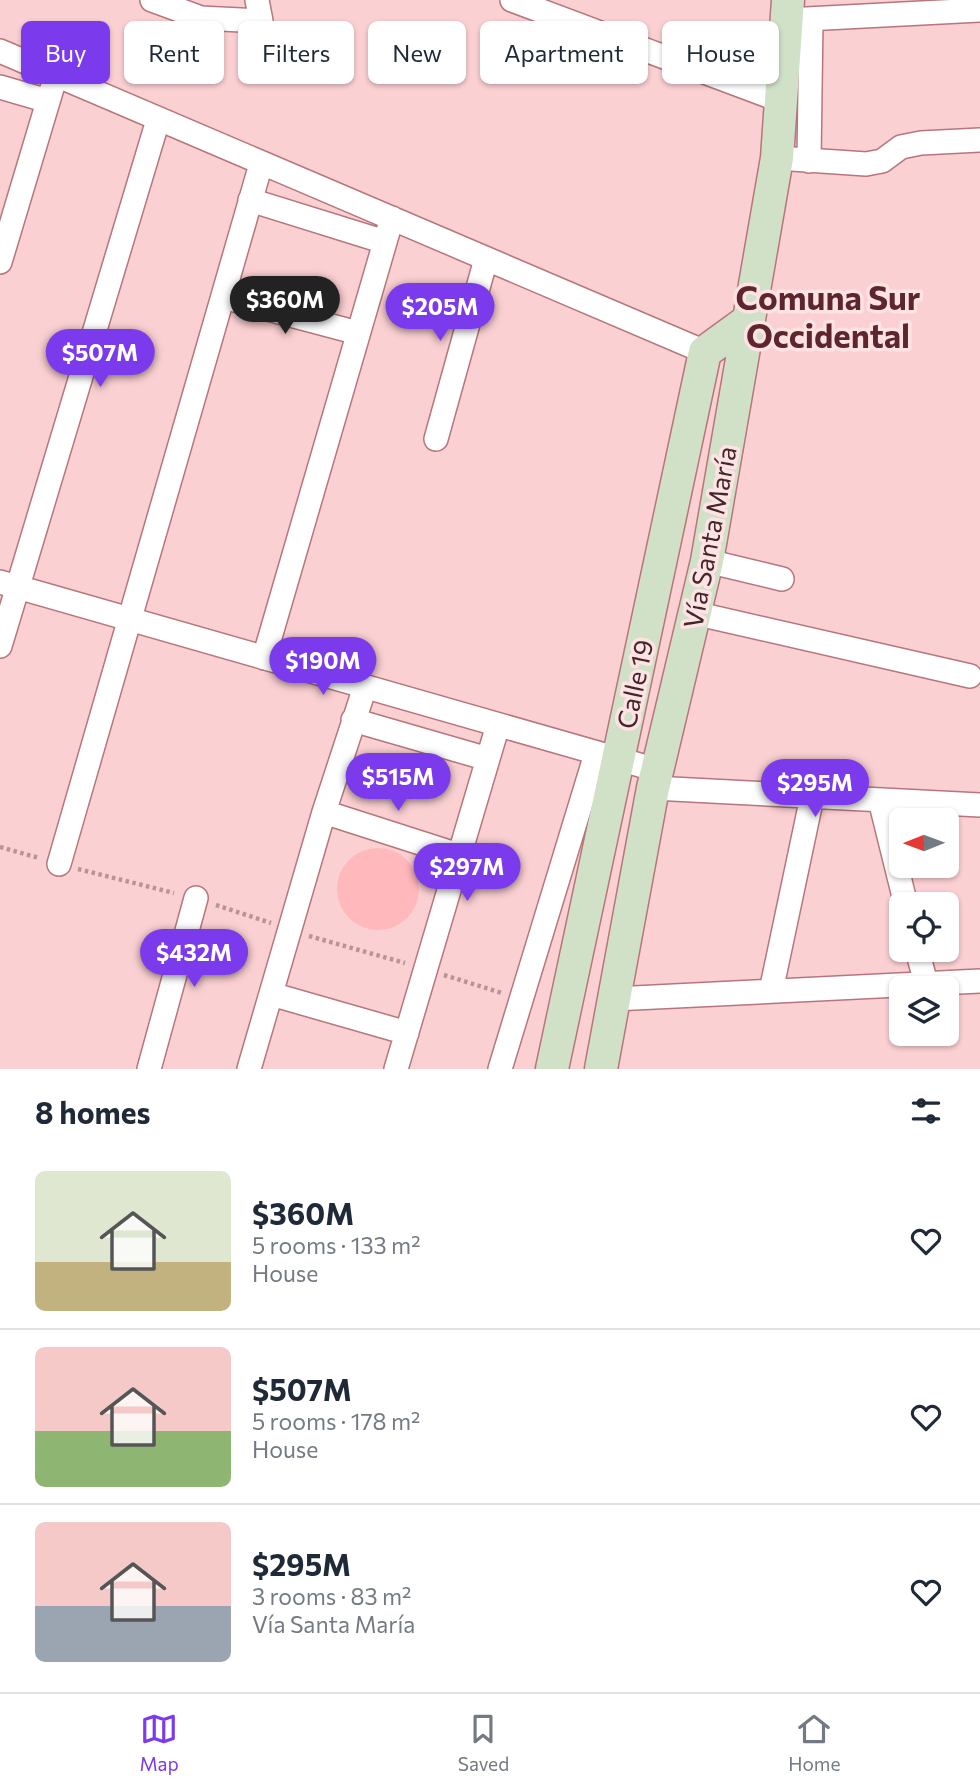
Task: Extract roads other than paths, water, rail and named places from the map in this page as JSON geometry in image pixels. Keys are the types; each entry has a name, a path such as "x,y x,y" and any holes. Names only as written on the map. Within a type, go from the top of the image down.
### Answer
{"main road":[{"name":"Vía Santa María","path":"601,1069 655,779 707,561 777,158 782,101 796,13"},
{"path":"705,352 749,320"},
{"name":"Calle 19","path":"552,1069 606,757 705,352"}],"street":[{"path":"152,0 201,18 261,22 257,0"},
{"path":"512,0 782,101"},
{"path":"809,161 796,13 980,10"},
{"path":"0,51 21,60"},
{"path":"0,262 10,190 53,84"},
{"path":"76,84 705,352"},
{"path":"0,87 48,101"},
{"path":"0,646 9,584 158,120"},
{"path":"777,158 866,164 882,161 901,147 920,143 980,140"},
{"path":"59,864 261,164"},
{"path":"250,200 385,243"},
{"path":"264,658 392,218"},
{"path":"436,439 486,259"},
{"path":"223,296 358,333"},
{"path":"707,561 782,579"},
{"path":"9,584 606,757 655,779 812,797 980,805"},
{"path":"694,613 970,676"},
{"path":"249,1069 324,812 365,687"},
{"path":"353,720 488,759"},
{"path":"396,1069 498,725"},
{"path":"500,1069 520,999 606,757"},
{"path":"771,991 812,797"},
{"path":"880,800 903,892"},
{"path":"324,812 458,855"},
{"path":"149,1069 196,898"},
{"path":"959,982 980,981"},
{"path":"614,999 889,985"},
{"path":"271,994 407,1033"}],"district":[{"name":"Comuna Sur Occidental","path":"828,315"}]}
